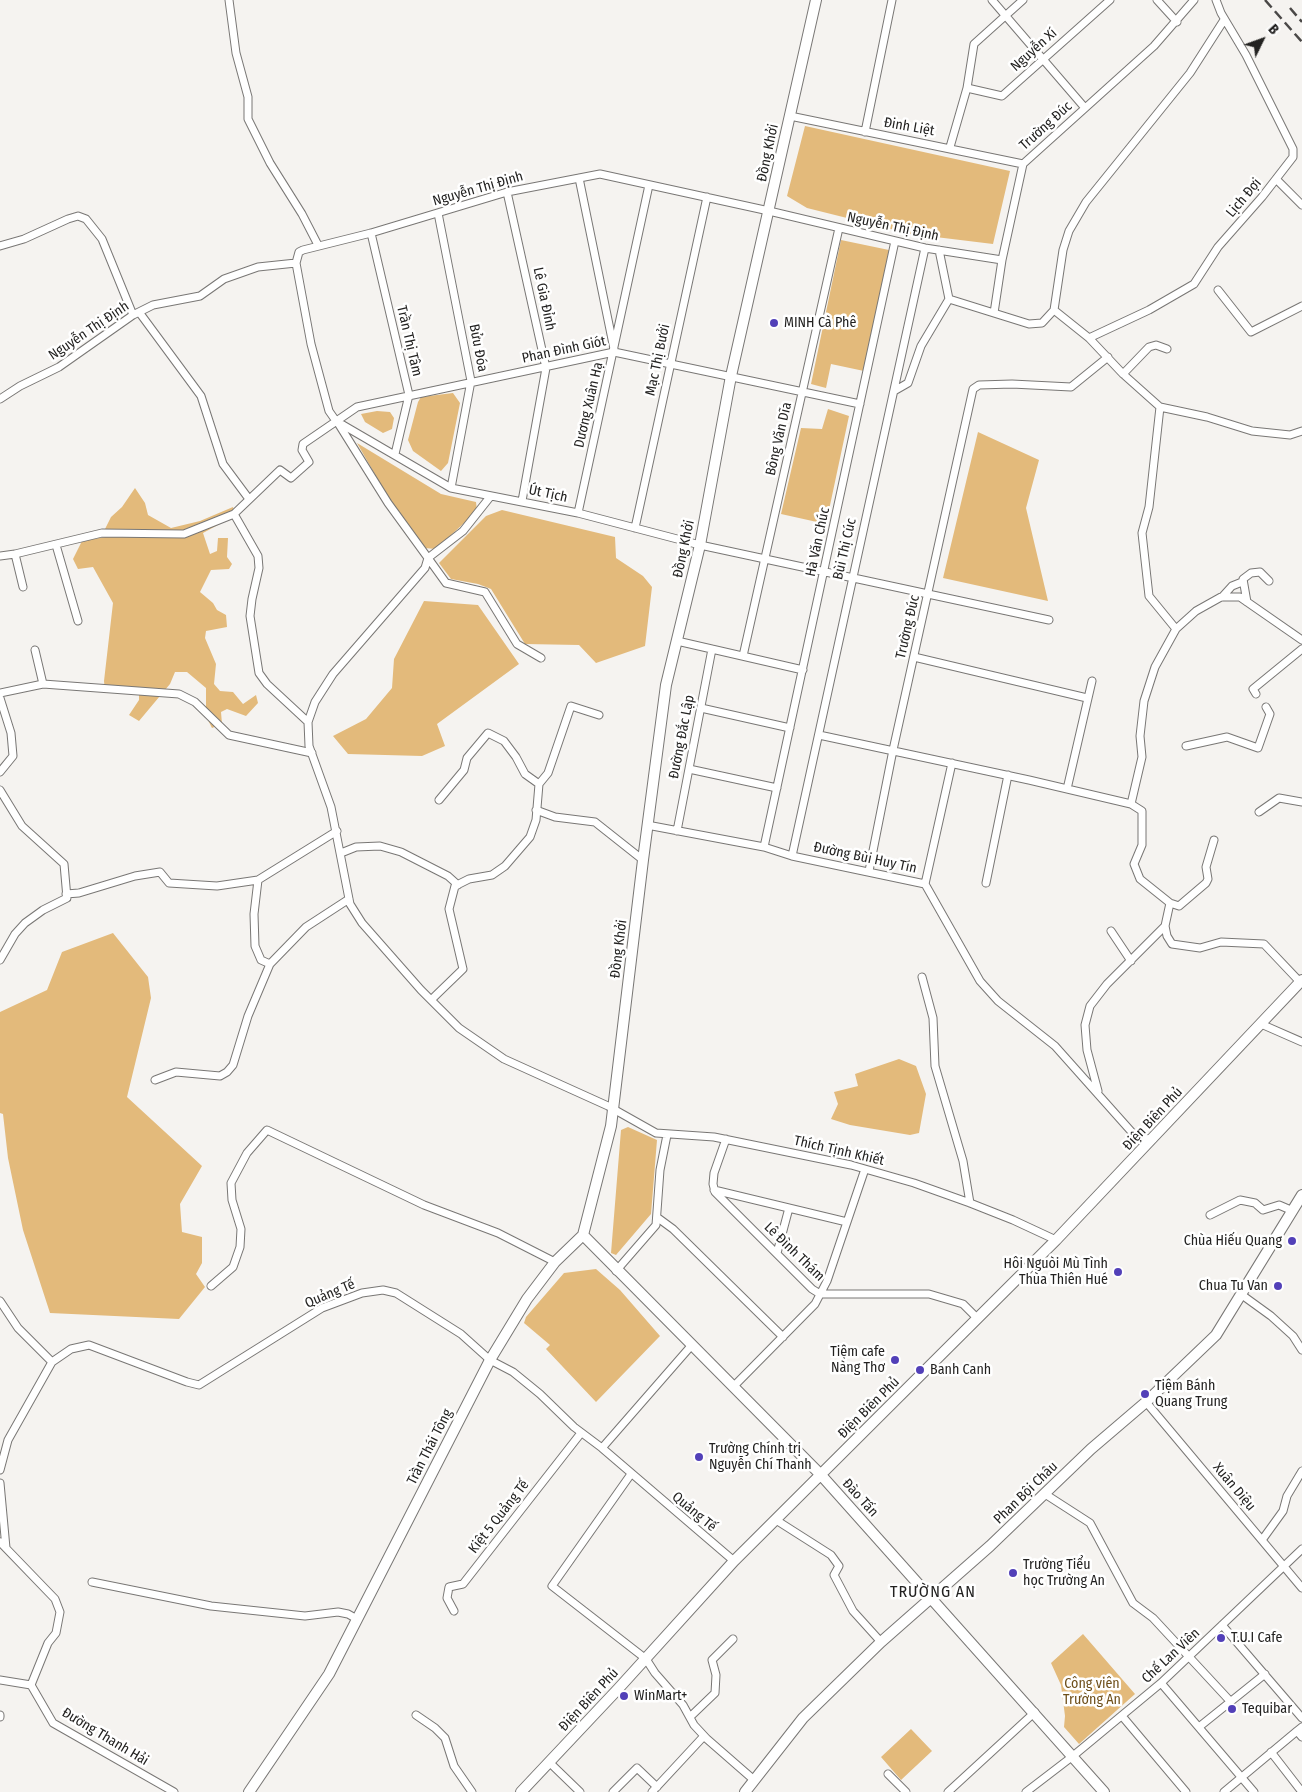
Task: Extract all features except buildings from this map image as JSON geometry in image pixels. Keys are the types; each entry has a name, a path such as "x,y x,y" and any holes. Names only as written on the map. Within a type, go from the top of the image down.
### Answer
{"street":[{"path":"228,0 236,53 248,97 248,119 270,163 302,214 318,246"},
{"name":"Đồng Khởi","path":"613,1109 642,860 666,685 700,545 730,376 816,0"},
{"path":"865,132 892,0"},
{"path":"992,0 1084,108"},
{"path":"1006,17 1015,0"},
{"path":"950,147 966,88 974,44 1006,17 1022,0"},
{"name":"Nguyễn Xí","path":"966,88 1002,96 1110,0"},
{"path":"1157,0 1177,22"},
{"name":"Trường Đúc","path":"994,312 1002,260 1023,164 1154,46 1177,22 1194,0"},
{"name":"Lịch Đợi","path":"1089,338 1149,310 1194,284 1218,247 1276,180 1292,157 1293,148 1252,66 1224,20 1216,0"},
{"path":"949,299 1030,324 1042,323 1054,310 1063,250 1069,231 1086,202 1190,73 1224,20"},
{"name":"Đinh Liệt","path":"790,116 950,147 1023,164"},
{"name":"Nguyễn Thị Định","path":"0,399 20,386 59,367 136,313 161,303 200,296 224,279 258,267 296,263 299,252 372,233 507,192 600,174 925,248 1002,260"},
{"path":"579,178 614,352"},
{"path":"1276,180 1302,205"},
{"name":"Dương Xuân Hạ","path":"578,513 649,185"},
{"name":"Lê Gia Đỉnh","path":"507,192 546,368 522,501"},
{"name":"Mạc Thị Bưởi","path":"635,528 708,198"},
{"name":"Bửu Đóa","path":"438,213 471,381 451,488"},
{"path":"0,246 24,239 68,219 78,216 86,219 102,239 136,313 201,396 223,464 249,499 234,514 181,534 102,533 0,556"},
{"name":"Bông Văn Dĩa","path":"743,656 839,228"},
{"name":"Trần Thị Tâm","path":"372,233 409,395 395,454"},
{"name":"Hà Văn Chúc","path":"764,848 895,241"},
{"name":"Bùi Thị Cúc","path":"792,856 925,248"},
{"path":"894,391 908,383 921,346 949,299 939,250"},
{"path":"296,263 300,294 329,411 388,503 446,583 485,592 517,644 541,658"},
{"path":"1218,290 1251,332 1302,306"},
{"path":"1054,310 1089,338 1123,374 1160,407 1207,416 1252,431 1290,436 1302,431"},
{"path":"1123,374 1149,347 1156,345 1167,349"},
{"name":"Phan Đình Giót","path":"249,499 280,470 291,478 309,462 302,450 303,444 362,405 471,381 546,368 614,352 860,404"},
{"name":"Trường Đúc","path":"870,871 893,750 973,389 979,385 1012,384 1070,387 1108,357"},
{"path":"1160,407 1149,507 1142,533 1149,596 1176,629"},
{"name":"Út Tịch","path":"336,421 451,488 578,513 700,545 1049,620"},
{"path":"234,514 258,556 259,568 250,616 259,673 267,684 308,722 315,702 337,668 425,568 428,558 463,532 490,497"},
{"path":"56,544 78,621"},
{"path":"15,554 23,587"},
{"path":"1131,804 1142,758 1140,736 1144,701 1155,667 1176,629 1196,611 1222,597 1232,586 1242,582 1251,573 1260,572 1269,581"},
{"path":"1242,582 1247,602"},
{"path":"1222,597 1240,597 1302,640"},
{"path":"677,641 803,670"},
{"name":"Đường Đắc Lập","path":"677,831 712,649"},
{"path":"1256,694 1253,689 1302,649"},
{"path":"35,650 43,684"},
{"path":"914,657 1088,698"},
{"path":"1067,789 1092,681"},
{"path":"0,693 43,684 179,694 195,702 229,735 312,754"},
{"path":"0,698 11,733 13,756 0,772"},
{"path":"431,1000 463,968 449,909 455,886 469,879 492,874 505,866 530,837 536,820 539,784 548,773 571,706 599,714"},
{"path":"1186,746 1227,737 1258,748 1270,714 1266,707"},
{"path":"701,708 790,728"},
{"name":"Thích Tịnh Khiết","path":"308,722 312,754 332,807 350,904 362,923 431,1000 459,1028 504,1059 613,1109 656,1133 726,1139 865,1169 970,1203 1056,1240"},
{"path":"439,800 464,770 467,758 488,733 510,746 525,774 539,784"},
{"path":"819,735 1008,775 1131,804 1142,811 1142,845 1134,864 1140,879 1170,903 1180,906 1206,883 1208,879 1206,867 1214,840"},
{"path":"925,884 952,763"},
{"path":"689,769 777,788"},
{"path":"986,884 1008,775"},
{"path":"0,790 22,826 64,864 66,894 66,900 43,910 26,923 15,934 0,960"},
{"path":"1259,812 1279,798 1302,802"},
{"path":"536,810 555,817 595,822 642,860"},
{"name":"Đường Bùi Huy Tín","path":"647,825 764,848 792,856 925,884 980,981 998,1001 1056,1046 1137,1138 1153,1139"},
{"path":"66,894 79,893 136,876 160,872 169,882 217,886 258,880 336,831"},
{"path":"341,852 356,846 380,846 401,852 448,876 458,885"},
{"path":"258,880 254,914 255,946 261,960 270,964"},
{"path":"155,1080 176,1072 220,1076 227,1072 233,1065 248,1016 270,964 306,927 349,898"},
{"path":"1170,903 1165,926 1167,936 1172,944 1200,948 1221,942 1264,944 1301,981"},
{"path":"1099,1093 1087,1050 1085,1025 1090,1006 1165,926"},
{"path":"1111,931 1131,961"},
{"path":"922,977 932,1018 934,1066 964,1161 970,1203"},
{"name":"Điện Biên Phủ","path":"520,1792 646,1659 734,1561 978,1320 1153,1139 1301,981"},
{"path":"1261,1024 1302,1042"},
{"path":"583,1235 612,1126 613,1109"},
{"path":"212,1286 233,1266 240,1247 241,1229 232,1200 232,1183 247,1152 267,1130 424,1205 498,1233 555,1262"},
{"path":"616,1271 654,1229 658,1218 660,1170 667,1135"},
{"path":"726,1139 714,1174 714,1190 847,1222"},
{"path":"733,1387 815,1304 847,1222 865,1169"},
{"name":"Lê Đình Thám","path":"714,1190 719,1198 812,1289 820,1294 929,1294 963,1304 978,1320"},
{"name":"Phan Bội Châu","path":"744,1792 803,1718 881,1642 932,1598 1216,1336 1302,1195"},
{"path":"1210,1215 1240,1200 1255,1203 1263,1210 1279,1205 1293,1211"},
{"path":"776,1253 789,1208"},
{"path":"658,1218 673,1229 783,1337"},
{"name":"Trần Thái Tông","path":"249,1792 329,1674 490,1360 527,1299 555,1262 583,1235"},
{"name":"Đào Tấn","path":"583,1235 616,1271 821,1475 1035,1712 1104,1792"},
{"name":"Quảng Tế","path":"0,1470 8,1440 52,1362 71,1349 89,1345 199,1385 322,1308 362,1292 383,1290 396,1293 461,1334 490,1360 513,1372 581,1433 602,1448 734,1561"},
{"path":"1242,1295 1271,1316 1293,1336 1302,1350"},
{"path":"0,1301 18,1328 52,1362"},
{"path":"602,1448 691,1346"},
{"name":"Xuân Diệu","path":"1146,1402 1302,1588"},
{"name":"Kiệt 5 Quảng Tế","path":"454,1611 446,1598 449,1587 463,1584 581,1433"},
{"path":"1262,1540 1283,1511 1287,1496 1302,1471"},
{"path":"631,1474 552,1586 646,1659 704,1736 754,1780"},
{"path":"0,1483 6,1548"},
{"path":"1045,1494 1090,1523 1133,1603 1143,1609 1190,1656 1230,1702"},
{"path":"776,1520 831,1555 839,1566 834,1575 852,1611 881,1642"},
{"path":"0,1542 55,1599 60,1612 59,1625 48,1643 31,1685 0,1680"},
{"name":"Chế Lan Viên","path":"1026,1792 1161,1684 1253,1598 1302,1549"},
{"path":"92,1582 211,1606 306,1616 338,1612 348,1614 357,1619"},
{"path":"1222,1625 1302,1718"},
{"path":"690,1716 715,1693 716,1675 712,1660 733,1639"},
{"path":"1199,1727 1265,1674"},
{"path":"1161,1684 1254,1792"},
{"name":"Đường Thanh Hải","path":"31,1685 54,1723 174,1792"},
{"path":"948,1792 1035,1712"},
{"path":"416,1715 435,1728 444,1738 454,1766 472,1792"},
{"path":"1122,1716 1186,1792"},
{"path":"1224,1792 1299,1729 1302,1738"},
{"path":"614,1792 637,1768 655,1789 704,1736"},
{"path":"1271,1752 1302,1792"},
{"path":"549,1762 580,1792"},
{"path":"888,1774 906,1792"}],"green space":[{"path":"805,126 1010,171 993,244 911,234 807,208 787,196"},
{"path":"841,240 889,250 864,371 831,364 826,388 811,384"},
{"path":"453,393 460,403 448,463 441,471 413,451 408,440 421,397"},
{"path":"828,409 849,416 826,524 781,514 801,428 822,429"},
{"path":"377,411 390,412 394,418 392,429 383,433 365,422 361,414"},
{"path":"978,432 1039,460 1026,508 1048,601 943,578"},
{"path":"357,443 441,494 476,502 477,511 436,549 424,548 389,499"},
{"path":"135,488 145,503 148,515 171,528 200,521 233,507 235,513 229,519 203,533 210,554 217,551 218,538 228,538 227,557 232,564 229,569 211,570 200,592 213,603 217,610 226,615 227,627 206,631 205,638 216,664 214,684 220,691 233,692 243,704 256,695 258,703 246,716 227,709 221,712 222,724 212,728 206,716 206,688 187,672 175,672 170,684 139,721 129,715 139,700 139,691 105,692 104,681 113,603 93,567 78,569 73,559 82,541 111,536 105,529 111,517 122,507"},
{"path":"502,510 615,537 616,558 643,576 652,587 645,646 596,663 579,645 525,644 491,589 478,584 451,579 439,563 486,516"},
{"path":"424,601 478,605 519,664 437,724 445,746 422,756 348,754 333,736 366,719 392,688 394,659"},
{"path":"113,933 148,977 151,998 127,1097 202,1166 180,1204 182,1232 202,1237 202,1263 196,1274 205,1287 179,1319 50,1313 23,1230 8,1158 3,1114 0,1113 0,1012 47,990 62,952"},
{"path":"899,1059 916,1066 926,1094 919,1133 910,1135 850,1125 831,1119 838,1104 834,1092 858,1086 855,1074"},
{"path":"628,1127 657,1140 651,1214 616,1255 611,1253 621,1130"},
{"path":"596,1269 620,1290 660,1336 596,1402 546,1349 550,1345 524,1323 526,1317 564,1273"},
{"name":"Công viên Trường An","path":"1083,1634 1135,1694 1079,1744 1064,1727 1065,1716 1061,1685 1051,1663"},
{"path":"911,1729 932,1751 901,1780 881,1757"}],"railway":[{"path":"1265,0 1302,42"},
{"path":"1290,8 1302,22"}],"place":[{"name":"MINH Cà Phê","path":"774,323"},
{"name":"Chùa Hiếu Quang","path":"1292,1241"},
{"name":"Hôi Nguòi Mù Tình Thùa Thiên Hué","path":"1118,1272"},
{"name":"Chua Tu Van","path":"1278,1286"},
{"name":"Tiệm cafe Nàng Thơ","path":"895,1360"},
{"name":"Banh Canh","path":"920,1370"},
{"name":"Tiệm Bánh Quang Trung","path":"1145,1394"},
{"name":"Trường Chính trị Nguyễn Chí Thanh","path":"699,1457"},
{"name":"Trường Tiểu học Trường An","path":"1013,1573"},
{"name":"T.U.I Cafe","path":"1221,1638"},
{"name":"WinMart+","path":"624,1696"},
{"name":"Tequibar","path":"1232,1709"}],"district":[{"name":"TRƯỜNG AN","path":"933,1593"}]}
